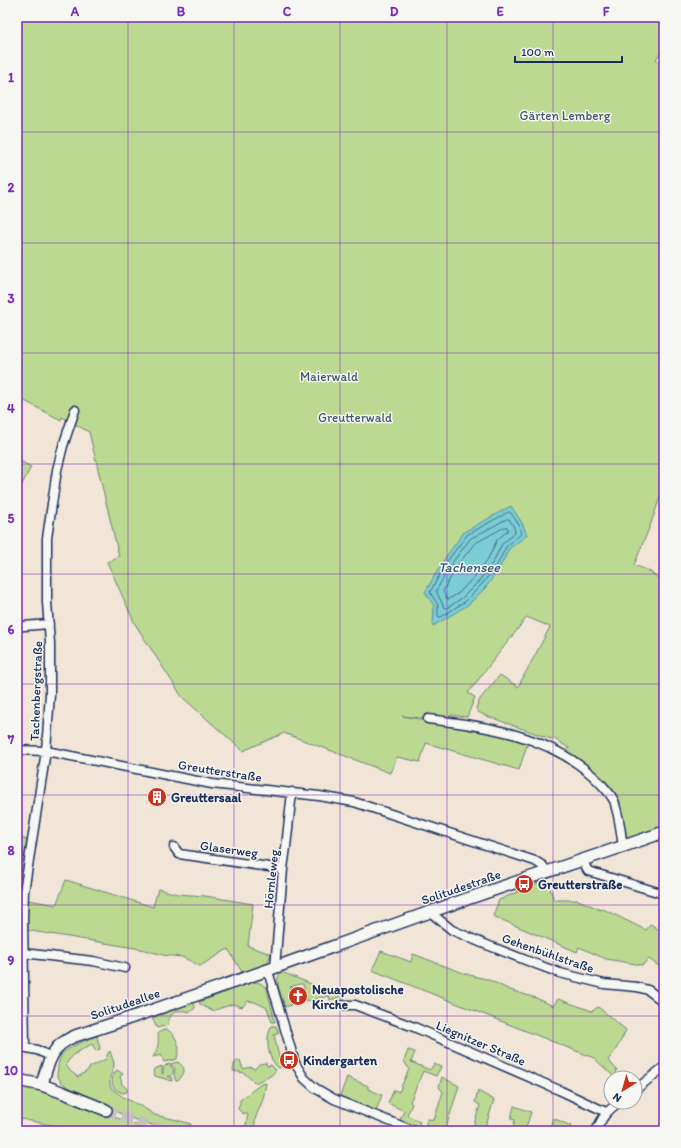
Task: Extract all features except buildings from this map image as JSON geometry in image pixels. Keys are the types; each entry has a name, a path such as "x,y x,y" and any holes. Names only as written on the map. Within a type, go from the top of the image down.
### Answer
{"main road":[{"name":"Solitudestraße","path":"271,969 430,912 664,832"},
{"name":"Solitudeallee","path":"42,1085 52,1057 61,1043 75,1036 271,969"},
{"path":"17,1080 42,1085 106,1110"}],"street":[{"name":"Tachenbergstraße","path":"21,1046 21,948 24,892 46,751 50,694 50,642 47,602 47,538 56,470 76,410"},
{"path":"17,626 49,624"},
{"path":"428,719 466,724 510,733 549,747 580,765 600,783 614,799 619,819 623,847"},
{"name":"Greutterstraße","path":"17,750 46,751 212,784 292,792 354,802 535,861 543,866 547,872"},
{"name":"Hörnleweg","path":"271,969 292,792"},
{"name":"Glaserweg","path":"174,847 179,854 283,869"},
{"path":"582,860 588,871 664,894"},
{"name":"Gehenbühlstraße","path":"430,912 452,930 489,946 560,973 604,984 637,987 648,990 664,1002"},
{"path":"21,948 124,968"},
{"path":"271,969 294,1064 304,1078 315,1088 334,1099 414,1131"},
{"name":"Liegnitzer Straße","path":"344,1005 355,1005 414,1027 606,1112"},
{"path":"21,1046 37,1050 52,1057"},
{"path":"643,1084 664,1068"},
{"path":"596,1131 601,1120 609,1110"}],"green space":[{"name":"Greutterwald","path":"17,17 658,17 664,21 664,48 656,59 664,66 664,486 634,565 649,571 664,583 664,833 623,847 614,799 600,783 567,752 569,748 553,738 551,739 478,712 476,708 480,699 500,675 518,687 550,627 527,617 468,693 475,697 467,717 451,715 447,721 402,716 464,727 528,742 519,770 426,743 420,762 397,757 390,773 284,733 243,751 182,697 135,624 107,562 119,556 89,432 62,417 61,420 17,397"},
{"path":"17,459 31,467 17,494"},
{"path":"17,836 27,840 17,900"},
{"path":"547,879 554,900 578,900 601,910 603,909 646,930 651,924 663,933 664,932 664,970 649,959 642,965 606,959 579,947 577,952 493,916 499,900"},
{"path":"66,880 153,907 158,889 178,894 205,896 253,904 248,946 271,954 266,966 242,972 228,949 200,966 182,957 163,955 141,949 26,930 29,900 56,905"},
{"path":"381,951 411,962 413,954 466,974 487,979 510,990 536,998 553,1006 558,999 592,1011 598,1007 626,1030 618,1046 608,1060 617,1070 607,1070 594,1058 372,970"},
{"path":"280,973 284,973 339,995 340,997 330,1000 329,996 307,1001 303,984 300,984 290,987 291,1005 285,1007 278,985 278,977"},
{"path":"254,982 258,982 267,989 275,1022 272,1022 267,1008 255,1002 248,1001 242,1007 233,1004 212,1011 199,1002"},
{"path":"194,1002 195,1008 190,1012 175,1012 170,1017 168,1025 157,1028 152,1018"},
{"path":"272,1026 276,1026 279,1033 274,1035 280,1061 283,1060 285,1065 279,1068 272,1060 268,1048 268,1036"},
{"path":"166,1029 175,1037 179,1049 177,1059 164,1062 161,1055 153,1057 158,1046 158,1033"},
{"path":"97,1036 100,1049 96,1051 92,1044 70,1058 66,1065 70,1071 78,1077 90,1067 106,1059 110,1051 114,1061 110,1078 111,1088 123,1097 155,1115 191,1124 189,1127 191,1131 170,1129 132,1119 66,1086 61,1082 57,1075 61,1056 83,1041"},
{"path":"408,1050 415,1052 411,1062 430,1070 434,1064 441,1067 436,1076 423,1071 410,1102 412,1104 407,1115 420,1122 417,1128 410,1126 410,1124 405,1121 403,1123 399,1122 404,1111 388,1103 394,1090 399,1092 409,1069 404,1061"},
{"path":"240,1060 243,1069 251,1067 255,1069 259,1064 266,1063 267,1066 271,1065 276,1070 269,1077 255,1083 244,1073 233,1071 234,1064"},
{"path":"178,1062 183,1067 184,1071 178,1081 176,1081 174,1075 175,1069 172,1065 170,1065 173,1069 173,1073 167,1077 172,1077 172,1081 155,1076 153,1072 154,1069 162,1066 163,1074 163,1069 168,1065 166,1065"},
{"path":"117,1070 123,1074 120,1076 122,1084 127,1089 127,1092 123,1093 115,1089 113,1086 112,1078"},
{"path":"347,1077 368,1086 368,1089 382,1095 376,1111 340,1096"},
{"path":"442,1077 459,1086 445,1131 438,1131 425,1126 428,1119 434,1120 443,1092 439,1087"},
{"path":"266,1083 263,1100 256,1118 255,1129 254,1131 245,1131 248,1114 242,1113 238,1109 240,1100 261,1084"},
{"path":"17,1085 28,1087 154,1131 79,1131 17,1118"},
{"path":"478,1091 494,1100 486,1125 488,1127 487,1131 472,1131 480,1105 475,1102"},
{"path":"514,1106 531,1112 525,1131 512,1131 515,1120 511,1119"},
{"path":"553,1118 571,1126 569,1131 549,1131"}],"water":[{"name":"Tachensee","path":"511,506 522,523 527,535 509,549 500,567 486,587 468,605 433,626 434,606 425,592 445,558 464,532"}],"tunnel":[{"path":"106,1110 149,1126 168,1131"}],"place":[{"name":"Greuttersaal","path":"157,797"},
{"name":"Greutterstraße","path":"524,884"},
{"name":"Neuapostolische Kirche","path":"298,996"},
{"name":"Kindergarten","path":"289,1060"}],"park label":[{"name":"Gärten Lemberg","path":"565,115"},
{"name":"Maierwald","path":"329,376"}]}
